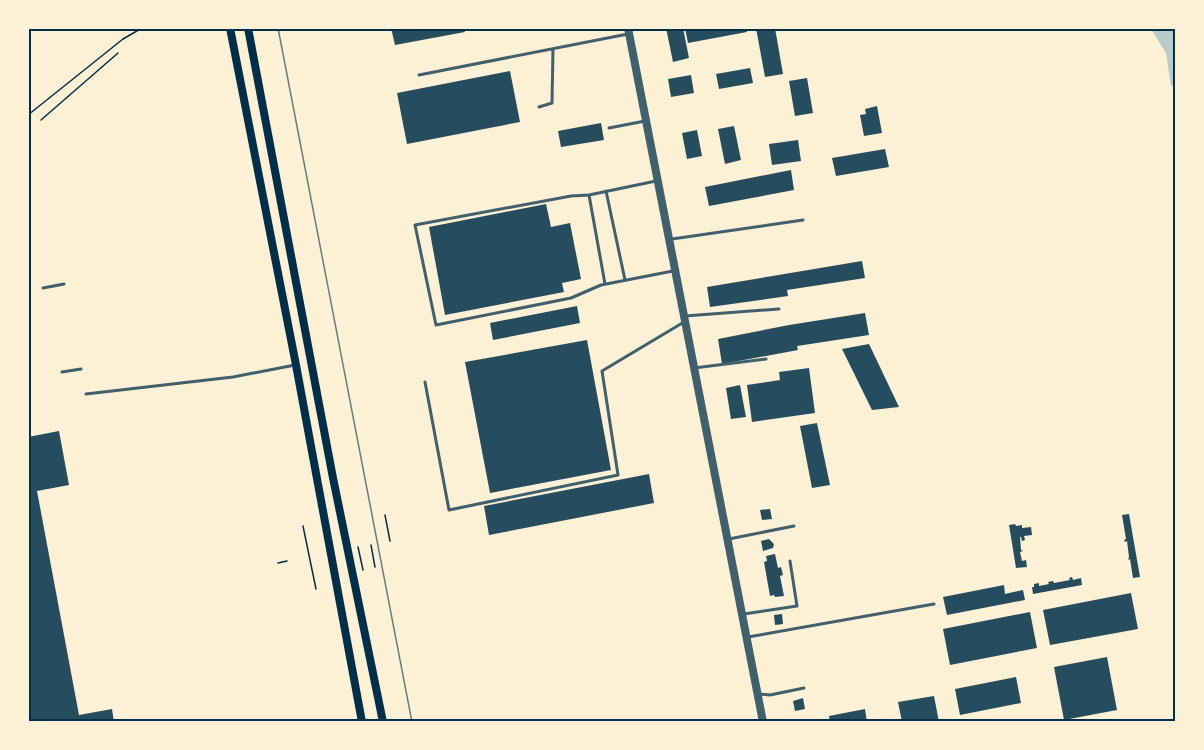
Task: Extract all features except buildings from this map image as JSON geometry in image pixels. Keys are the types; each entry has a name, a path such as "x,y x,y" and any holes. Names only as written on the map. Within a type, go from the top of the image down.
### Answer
{"main road":[{"path":"230,28 296,365 362,722"},
{"path":"248,28 333,478 383,722"},
{"path":"281,293 298,290"}],"street":[{"path":"629,31 763,722"}],"lane":[{"path":"419,75 553,49 629,31"},
{"path":"539,107 552,103 553,49"},
{"path":"609,128 646,121"},
{"path":"658,181 415,225 436,326 571,298 605,284 675,271"},
{"path":"606,191 626,280"},
{"path":"589,195 605,284"},
{"path":"669,240 803,220"},
{"path":"43,288 64,284"},
{"path":"424,382 449,510 618,475 602,371 685,319 779,309"},
{"path":"694,368 766,359"},
{"path":"86,394 233,377 296,365"},
{"path":"62,372 81,369"},
{"path":"727,539 794,526"},
{"path":"742,614 797,606 790,561"},
{"path":"746,638 934,604"},
{"path":"757,694 770,695 804,688"}],"path":[{"path":"28,116 123,39 142,28"},
{"path":"41,120 118,53"},
{"path":"385,515 390,541"},
{"path":"303,526 316,589"},
{"path":"371,545 375,567"},
{"path":"358,547 363,570"},
{"path":"278,563 287,561"}],"shaded area":[{"path":"1151,29 1175,29 1175,86 1171,86 1166,53"}],"tram line":[{"path":"278,28 412,722"}]}
